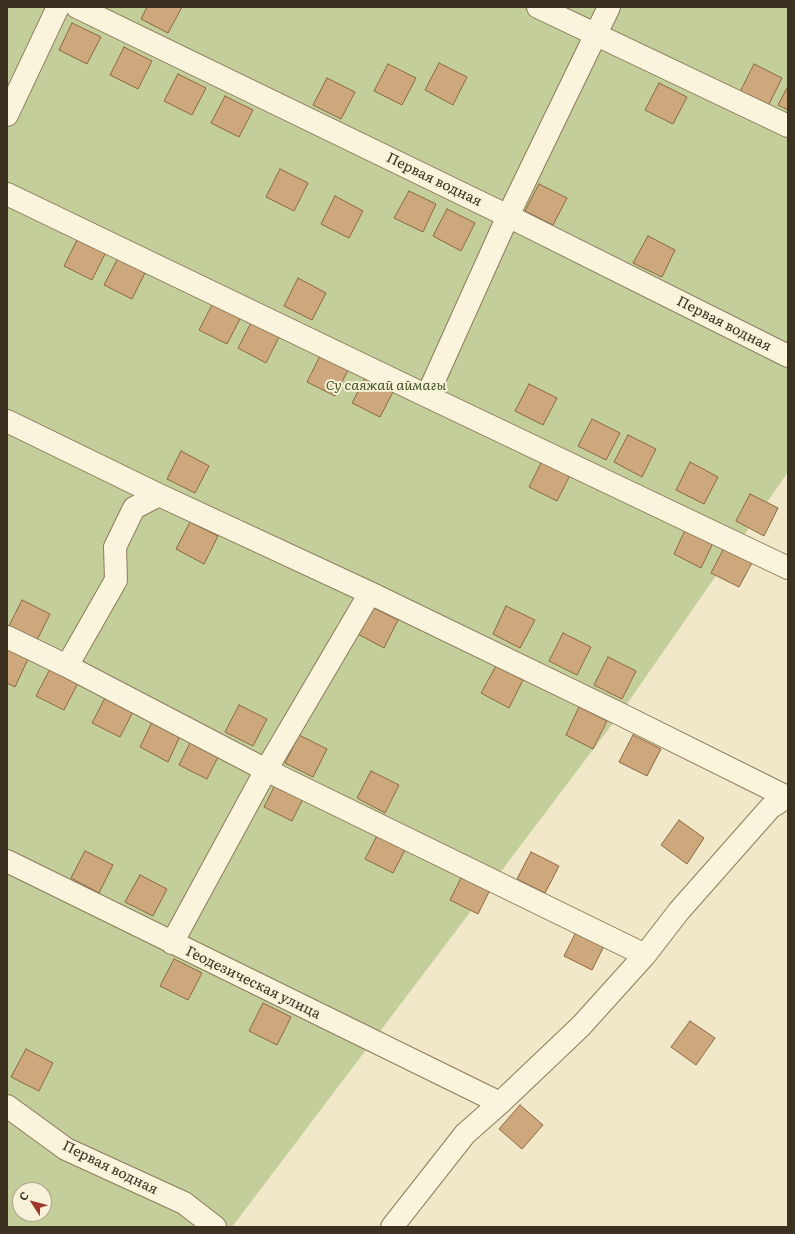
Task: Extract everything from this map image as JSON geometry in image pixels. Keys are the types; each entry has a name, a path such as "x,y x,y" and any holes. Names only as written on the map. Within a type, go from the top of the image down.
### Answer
{"street":[{"path":"7,115 58,7"},
{"name":"Первая водная","path":"77,7 508,216 788,356"},
{"path":"538,7 788,126"},
{"path":"427,396 508,216 609,7"},
{"path":"7,194 788,568"},
{"path":"7,421 159,495 370,593 787,796 770,808 679,911 645,956 581,1026 500,1103 464,1134 392,1227"},
{"path":"67,666 116,580 115,547 134,508 159,495"},
{"path":"172,943 266,770 370,593"},
{"path":"7,637 67,666 266,770 645,956"},
{"name":"Геодезическая улица","path":"7,861 500,1103"},
{"name":"Первая водная","path":"7,1106 66,1149 184,1203 215,1227"}],"green space":[{"name":"Су саяжай аймағы","path":"7,7 788,7 788,472 620,714 232,1227 7,1227"}],"building":[{"path":"147,7 182,7 168,33 141,19"},
{"path":"72,23 101,37 87,64 59,50"},
{"path":"124,47 152,61 138,89 110,75"},
{"path":"439,63 467,77 453,105 425,90"},
{"path":"388,64 416,78 402,105 374,91"},
{"path":"754,64 782,78 768,106 740,92"},
{"path":"178,74 206,88 192,115 164,101"},
{"path":"327,78 355,92 341,119 313,105"},
{"path":"659,83 687,97 673,124 645,110"},
{"path":"788,86 788,110 778,105"},
{"path":"225,96 253,110 239,137 211,123"},
{"path":"280,169 308,183 294,211 266,197"},
{"path":"539,184 567,198 553,225 525,211"},
{"path":"409,191 436,204 423,232 394,218"},
{"path":"335,196 363,211 349,238 321,224"},
{"path":"447,209 475,223 461,251 433,236"},
{"path":"648,236 675,250 662,277 633,263"},
{"path":"78,238 106,252 92,280 64,266"},
{"path":"118,258 146,271 132,299 104,285"},
{"path":"298,278 326,293 312,320 284,306"},
{"path":"213,303 241,317 227,344 199,330"},
{"path":"252,321 280,335 266,363 238,348"},
{"path":"321,354 349,368 335,396 307,382"},
{"path":"366,376 394,390 380,417 352,403"},
{"path":"529,384 557,398 543,425 515,411"},
{"path":"592,419 620,433 606,460 578,446"},
{"path":"628,435 656,449 642,477 614,462"},
{"path":"181,451 209,466 195,493 167,479"},
{"path":"543,459 571,473 557,501 529,487"},
{"path":"690,462 718,477 704,504 676,490"},
{"path":"750,494 778,508 764,536 736,521"},
{"path":"190,522 218,536 204,564 176,549"},
{"path":"687,526 715,539 701,568 674,554"},
{"path":"726,544 754,559 739,587 711,573"},
{"path":"22,600 50,614 36,642 8,628"},
{"path":"370,606 398,620 384,648 356,633"},
{"path":"506,606 535,620 520,648 493,634"},
{"path":"563,633 591,647 577,675 549,661"},
{"path":"7,649 28,659 15,687 7,683"},
{"path":"608,657 636,671 622,699 594,685"},
{"path":"496,666 523,680 509,708 481,693"},
{"path":"50,669 78,683 64,710 36,696"},
{"path":"106,696 134,710 120,737 92,723"},
{"path":"239,705 267,719 253,746 225,732"},
{"path":"579,707 607,721 593,749 566,735"},
{"path":"153,720 181,734 168,762 140,747"},
{"path":"299,735 327,749 313,777 285,763"},
{"path":"633,735 661,749 647,776 619,762"},
{"path":"193,737 221,751 207,779 179,765"},
{"path":"371,771 399,785 385,813 357,798"},
{"path":"278,779 306,793 292,821 264,807"},
{"path":"679,820 704,838 687,864 661,845"},
{"path":"379,832 407,846 393,873 365,859"},
{"path":"85,851 113,865 99,893 71,878"},
{"path":"531,852 559,866 545,893 517,879"},
{"path":"464,872 492,886 478,914 450,900"},
{"path":"140,875 167,889 153,916 125,902"},
{"path":"578,928 606,942 592,970 564,956"},
{"path":"174,959 202,973 188,1000 160,986"},
{"path":"263,1003 291,1017 277,1045 249,1031"},
{"path":"690,1021 715,1038 696,1065 671,1047"},
{"path":"26,1049 53,1063 39,1091 11,1077"},
{"path":"520,1105 543,1125 522,1149 499,1129"}]}
